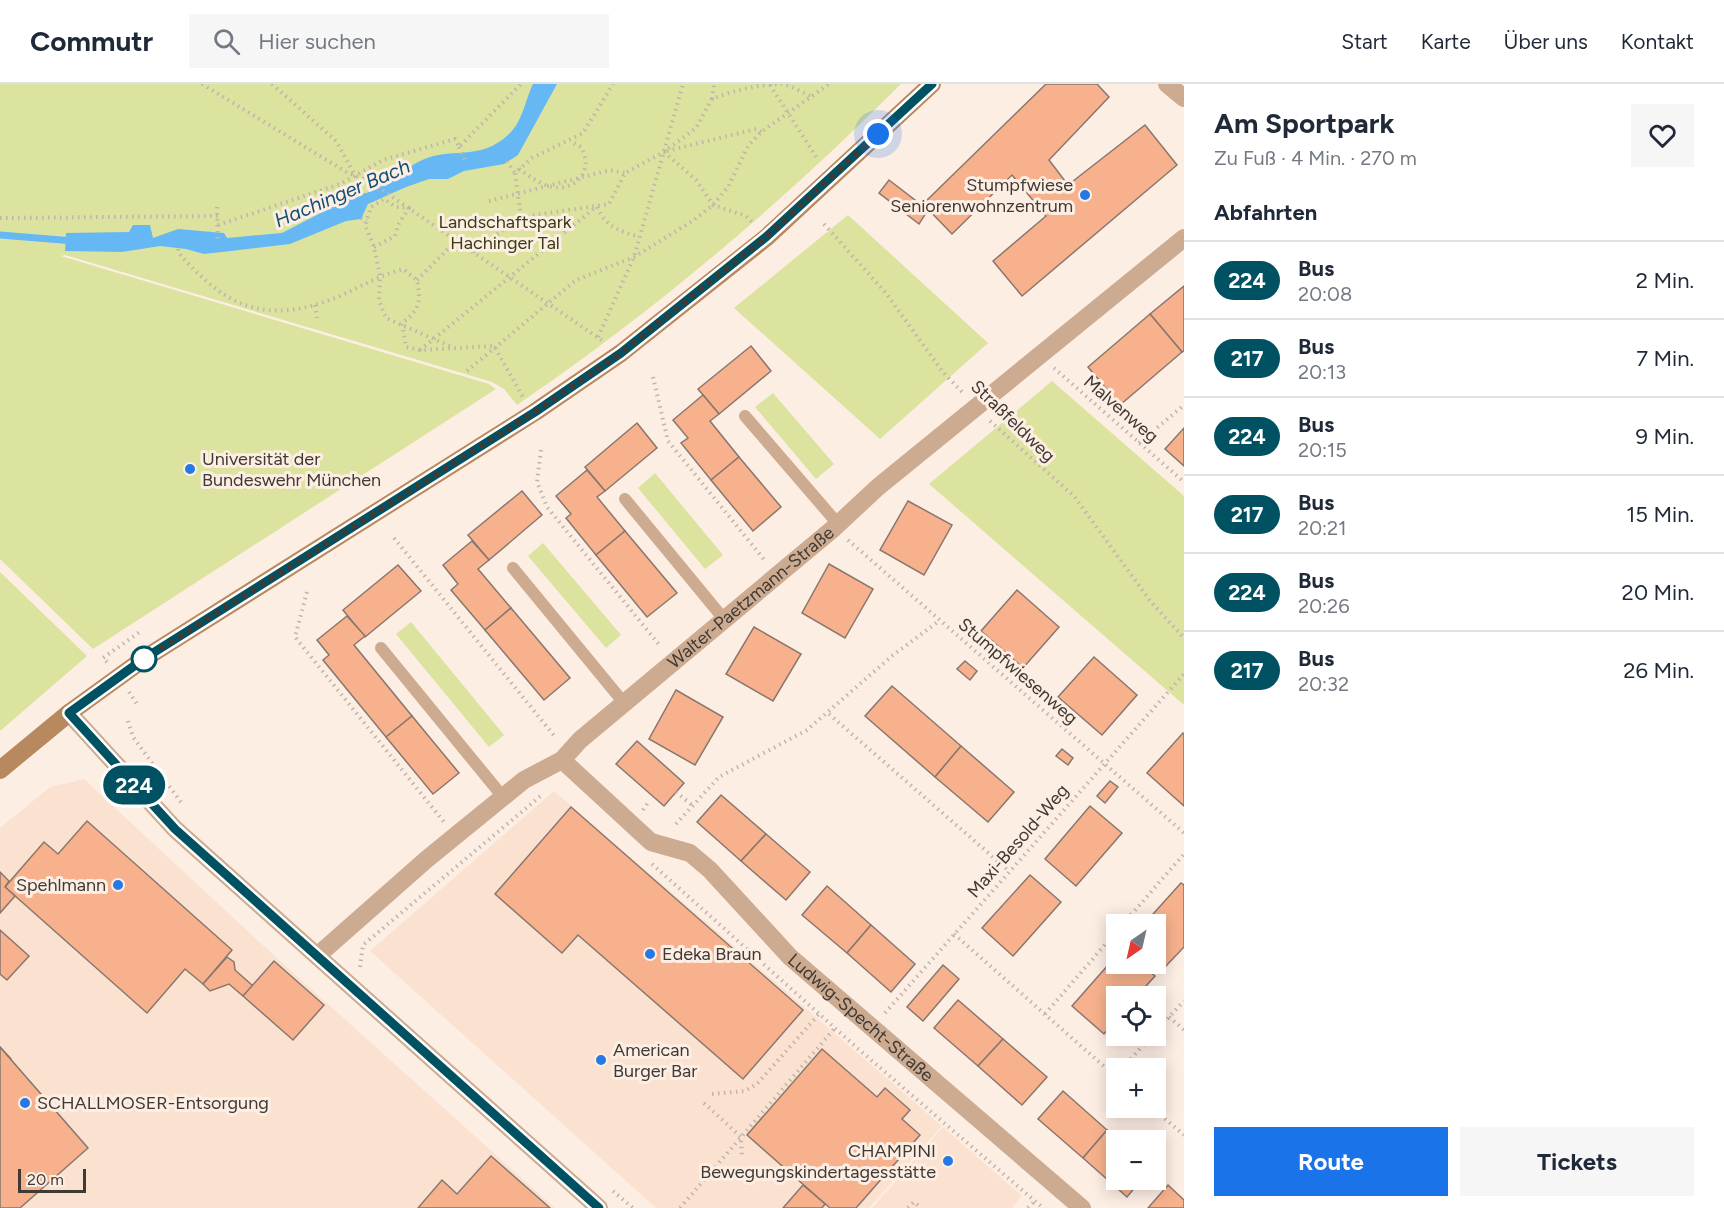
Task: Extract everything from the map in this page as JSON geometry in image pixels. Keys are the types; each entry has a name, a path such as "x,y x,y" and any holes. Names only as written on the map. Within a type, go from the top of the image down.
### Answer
{"main road":[{"path":"0,770 69,713 145,658 535,412 621,353 766,237 930,85"}],"street":[{"path":"1167,84 1184,98"},
{"name":"Walter-Paetzmann-Straße","path":"317,956 455,836 524,780 565,756 723,618 976,407 1184,238"},
{"path":"69,713 175,829 599,1208"},
{"name":"Ludwig-Specht-Straße","path":"565,756 651,842 690,853 710,870 790,957 1082,1208"}],"lane":[{"path":"746,416 836,526"},
{"path":"625,499 723,618"},
{"path":"513,568 624,703"},
{"path":"381,648 503,797"}],"path":[{"path":"202,84 398,200 621,353"},
{"path":"272,84 336,141 356,177"},
{"path":"459,147 521,84"},
{"path":"515,173 532,158 583,133 613,84"},
{"path":"598,337 634,257 683,84"},
{"path":"473,252 521,217 609,204 625,173 664,152 696,128 712,99 714,84"},
{"path":"712,99 733,91 770,84 783,84 814,97"},
{"path":"770,84 817,158"},
{"path":"467,371 576,280 634,257 681,230 713,205 728,187 748,146 761,132 790,114 829,84"},
{"path":"664,152 756,129 761,132"},
{"path":"218,225 356,177 383,160 455,139 465,160"},
{"path":"569,141 576,143 584,151 586,170 582,178"},
{"path":"664,152 696,180 713,205 746,216 752,222"},
{"path":"507,161 515,173 521,217"},
{"path":"519,169 549,186"},
{"path":"489,201 549,186 570,185 582,178 610,170 625,173"},
{"path":"178,249 201,280 230,299 263,310 315,305 380,276 403,269 417,280 420,297 415,314 397,324 386,318 379,301 380,276 374,247 365,225 367,212 384,199 396,207 410,208"},
{"path":"217,207 218,243"},
{"path":"597,207 604,221 619,230 639,237"},
{"path":"419,350 597,207"},
{"path":"374,247 395,236 398,225 410,208"},
{"path":"0,218 218,216"},
{"path":"361,218 367,221"},
{"name":"Straßfeldweg","path":"824,224 886,293 942,371 994,427 1074,496 1151,602 1184,638"},
{"path":"417,280 457,240"},
{"path":"315,305 317,318"},
{"path":"402,323 453,348"},
{"path":"402,323 406,347 419,350 495,346"},
{"path":"495,346 515,386"},
{"name":"Malvenweg","path":"1041,355 1184,483"},
{"path":"653,376 668,441 776,574"},
{"path":"1139,443 1184,405"},
{"path":"541,450 537,483 547,507 673,661"},
{"name":"Stumpfwiesenweg","path":"836,526 939,621 1184,833"},
{"path":"394,538 565,756"},
{"path":"307,592 295,637 455,836"},
{"path":"676,824 719,777 807,730 829,714 892,656 939,621"},
{"path":"104,658 141,631"},
{"name":"Maxi-Besold-Weg","path":"873,1026 1184,674"},
{"path":"829,714 1009,870"},
{"path":"128,721 133,737 190,815"},
{"path":"360,967 363,945 549,790"},
{"path":"676,792 693,806"},
{"path":"1132,914 1184,854"},
{"path":"651,863 819,1014 1043,1208"},
{"path":"954,934 1106,1068"},
{"path":"332,942 368,974"},
{"path":"1045,1014 1106,944"},
{"path":"1166,1020 1184,1001"},
{"path":"712,1094 745,1091 757,1084 819,1014"},
{"path":"1169,1017 1184,1030"},
{"path":"680,1208 835,1028"},
{"path":"1132,1058 1143,1046"},
{"path":"704,1103 741,1137 742,1158"},
{"path":"1164,1118 1184,1136"},
{"path":"612,1190 633,1208"},
{"path":"1028,1208 1035,1201"},
{"path":"908,1208 914,1202 921,1208"}],"shaded area":[{"path":"84,779 279,960 555,1208 0,1208 0,828 50,787"},
{"path":"554,791 942,1126 869,1208 656,1208 370,951"},
{"name":"CHAMPINI Bewegungskindertagesstätte","path":"943,1127 1022,1196 1012,1208 872,1208"}],"green space":[{"name":"Landschaftspark Hachinger Tal","path":"0,84 901,84 810,171 716,254 619,332 517,405 504,389 492,382 65,255 61,256 489,384 496,389 93,649 0,559"},
{"path":"848,215 988,343 880,439 734,308"},
{"path":"1052,381 1184,496 1184,705 929,484"},
{"path":"773,393 834,464 816,479 755,407"},
{"path":"655,473 723,555 705,569 638,488"},
{"path":"543,543 621,635 606,648 528,556"},
{"path":"0,572 87,656 0,731"},
{"path":"411,622 504,735 489,747 396,634"}],"water":[{"path":"533,84 557,84 518,155 504,164 464,171 448,179 429,179 406,187 368,204 361,219 346,221 290,244 204,254 160,246 122,252 65,251 66,233 129,232 133,225 150,225 153,238 178,229 224,233 227,238 282,233 336,205 345,193 365,193 374,190 430,157 475,151 498,143 518,123"}],"building":[{"name":"Stumpfwiese Seniorenwohnzentrum","path":"1046,84 1097,84 1109,97 1049,160 1068,185 1145,125 1177,165 1022,296 993,261 1046,216 1012,175 952,234 923,204"},
{"path":"889,180 928,210 919,224 879,193"},
{"path":"1184,286 1184,351 1182,352 1150,314"},
{"path":"1150,314 1182,352 1120,405 1088,367"},
{"path":"751,346 771,371 719,414 698,389"},
{"path":"703,395 719,414 710,421 739,457 711,480 681,443 688,438 673,420"},
{"path":"637,423 657,448 605,491 585,467"},
{"path":"1184,428 1184,466 1165,449"},
{"path":"739,457 781,507 753,531 711,480"},
{"path":"587,470 605,491 597,497 625,531 596,555 566,518 571,514 556,496"},
{"path":"522,491 542,515 489,560 468,535"},
{"path":"908,501 952,525 924,575 880,550"},
{"path":"625,531 677,593 647,617 596,555"},
{"path":"472,541 489,560 478,569 511,608 485,630 451,590 458,584 443,565"},
{"path":"829,564 873,589 845,638 802,613"},
{"path":"398,565 421,591 365,637 343,610"},
{"path":"1017,590 1059,627 1023,668 981,631"},
{"path":"511,608 570,678 544,700 485,630"},
{"path":"347,616 365,636 354,645 412,716 386,737 323,660 329,655 317,640"},
{"path":"754,627 801,654 773,701 726,674"},
{"path":"1094,657 1137,695 1102,735 1058,697"},
{"path":"965,661 977,671 970,680 957,669"},
{"path":"892,686 961,746 935,777 865,716"},
{"path":"676,690 723,717 695,765 649,739"},
{"path":"412,716 459,773 433,794 386,737"},
{"path":"1184,734 1184,806 1147,773"},
{"path":"637,741 684,783 664,806 616,764"},
{"path":"961,746 1014,792 988,822 935,777"},
{"path":"1062,749 1073,758 1068,765 1056,756"},
{"path":"1110,781 1118,787 1105,803 1097,796"},
{"path":"721,795 766,834 741,861 697,822"},
{"path":"1090,806 1122,833 1076,886 1045,859"},
{"path":"571,807 803,1010 743,1079 578,935 562,953 495,894"},
{"path":"87,821 232,950 203,984 185,969 147,1013 5,887 44,842 58,854"},
{"path":"766,834 810,872 786,900 741,861"},
{"path":"0,872 9,881 5,887 15,896 0,913"},
{"path":"1030,875 1061,902 1013,956 982,928"},
{"path":"1181,883 1184,885 1184,947 1166,966 1166,914 1153,914"},
{"path":"827,886 871,925 847,953 802,915"},
{"path":"871,925 915,964 891,992 847,953"},
{"path":"0,930 29,956 7,980 0,974"},
{"path":"227,957 234,962 235,970 253,986 243,996 229,984 210,991 203,984"},
{"path":"274,961 324,1005 293,1040 243,996"},
{"path":"943,965 959,979 923,1021 907,1007"},
{"path":"1106,967 1106,974 1153,974 1155,976 1146,986 1106,986 1106,1032 1104,1034 1072,1006"},
{"path":"958,1000 1003,1039 978,1066 934,1028"},
{"path":"1003,1039 1047,1077 1022,1105 978,1066"},
{"path":"0,1047 11,1059 0,1068"},
{"name":"SCHALLMOSER-Entsorgung","path":"0,1047 88,1148 20,1208 0,1208"},
{"path":"822,1049 877,1097 885,1088 910,1110 902,1119 920,1135 856,1208 830,1208 747,1135"},
{"path":"1063,1091 1107,1130 1083,1158 1038,1119"},
{"path":"1106,1131 1106,1178 1083,1158"},
{"path":"491,1156 550,1208 418,1208 442,1180 457,1194"},
{"path":"803,1185 825,1204 822,1208 783,1208"},
{"path":"1168,1185 1184,1200 1184,1208 1148,1208 1166,1190"},
{"path":"1119,1190 1133,1190 1127,1197"}],"waterway":[{"name":"Hachinger Bach","path":"0,235 74,241"}],"bus line":[{"name":"224","path":"599,1208 175,829 69,713 145,658 289,565 535,412 621,353 708,286 766,237 932,84"}],"place":[{"name":"Stumpfwiese Seniorenwohnzentrum","path":"1085,195"},
{"name":"Universität der Bundeswehr München","path":"190,469"},
{"name":"Spehlmann","path":"118,885"},
{"name":"Edeka Braun","path":"650,954"},
{"name":"American Burger Bar","path":"601,1060"},
{"name":"SCHALLMOSER-Entsorgung","path":"25,1103"},
{"name":"CHAMPINI Bewegungskindertagesstätte","path":"948,1161"}],"route":[{"path":"144,659 289,565 535,412 621,353 708,286 766,237 878,134"}]}
